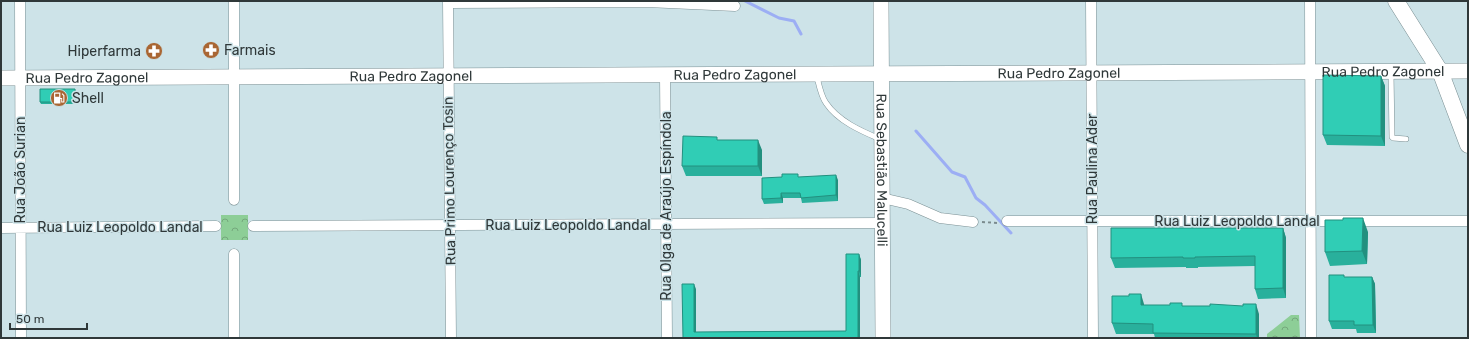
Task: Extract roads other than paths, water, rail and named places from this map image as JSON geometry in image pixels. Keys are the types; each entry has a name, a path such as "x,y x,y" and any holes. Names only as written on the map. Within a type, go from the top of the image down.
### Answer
{"main road":[{"path":"1396,1 1440,71 1468,144"}],"street":[{"name":"Rua João Surian","path":"20,1 21,338"},
{"path":"234,1 234,200"},
{"name":"Rua Sebastião Malucelli","path":"881,1 883,338"},
{"name":"Rua Paulina Ader","path":"1091,1 1094,338"},
{"path":"1310,1 1311,338"},
{"path":"448,2 647,2 735,6"},
{"name":"Rua Primo Lourenço Tosin","path":"448,2 451,338"},
{"name":"Rua Pedro Zagonel","path":"1,78 1468,71"},
{"name":"Rua Olga de Araújo Espíndola","path":"665,74 667,338"},
{"path":"882,198 908,204 940,218 973,222"},
{"name":"Rua Luiz Leopoldo Landal","path":"1002,222 1468,221"},
{"name":"Rua Luiz Leopoldo Landal","path":"253,226 882,223"},
{"name":"Rua Luiz Leopoldo Landal","path":"1,228 216,226"},
{"path":"234,254 234,338"}],"lane":[{"path":"1391,72 1392,136 1393,138 1406,139"},
{"path":"816,74 820,90 826,103 840,119 867,134 882,140"}],"waterway":[{"path":"745,1 779,18 794,21 801,34"},
{"path":"916,131 952,172 965,177 976,198 985,205 1011,233"}],"place":[{"name":"Farmais","path":"211,50"},
{"name":"Hiperfarma","path":"154,51"},
{"name":"Shell","path":"59,98"}]}
